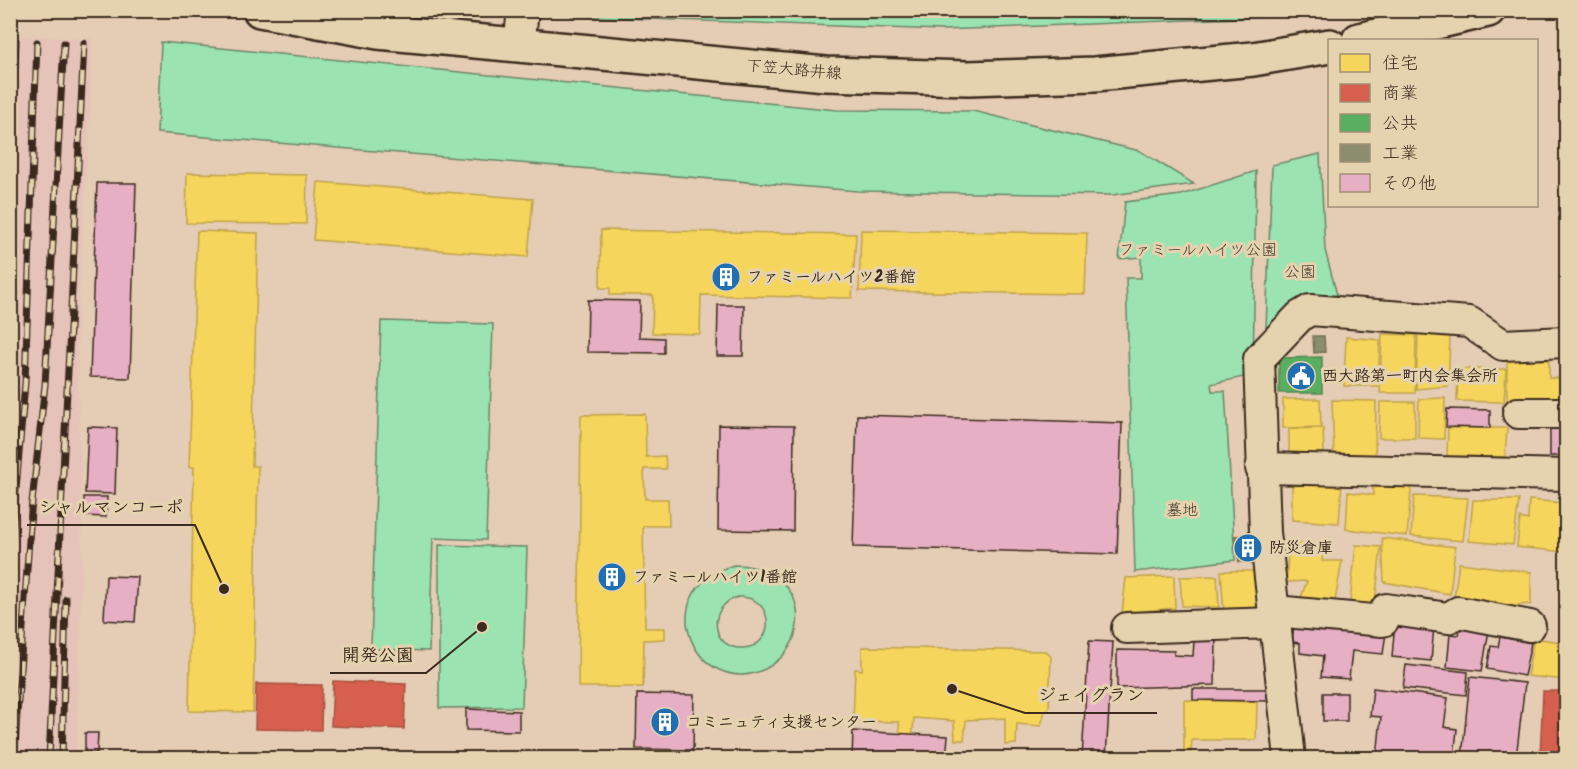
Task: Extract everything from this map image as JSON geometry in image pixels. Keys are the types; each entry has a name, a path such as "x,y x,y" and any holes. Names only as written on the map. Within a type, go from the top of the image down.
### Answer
{"main road":[{"name":"下笠大路井線","path":"260,10 379,21 519,46 826,74 968,78 1095,74 1167,69 1328,46"},
{"path":"1363,39 1488,10"}],"street":[{"path":"519,46 523,10"},
{"path":"1290,759 1274,617 1261,468 1259,358 1300,316 1310,310 1469,322 1503,345 1566,342"},
{"path":"1518,413 1566,413"},
{"path":"1261,468 1566,475"},
{"path":"1127,628 1274,617 1383,621 1386,609 1448,618 1458,612 1530,626"}],"shaded area":[{"path":"11,36 92,39 91,94 77,326 82,556 76,758 11,758"}],"green space":[{"path":"1262,10 1263,17 942,30 571,16 571,11"},
{"path":"161,42 837,110 973,111 1140,151 1194,184 1112,195 857,191 157,133"},
{"name":"公園","path":"1320,154 1325,250 1337,295 1299,302 1266,330 1272,165"},
{"path":"1256,171 1253,375 1211,384 1212,391 1225,391 1235,560 1135,572 1126,278 1141,278 1141,257 1119,259 1125,202 1181,195"},
{"path":"381,321 493,324 486,540 433,538 429,651 371,649"},
{"path":"439,545 527,547 522,707 439,708"},
{"path":"734,565 761,569 782,582 795,603 796,631 785,653 776,662 765,669 741,675 719,670 702,657 691,639 687,618 692,597 707,579","holes":["738,597 750,599 759,604 765,612 766,631 762,639 754,645 743,648 732,647 719,635 716,627 717,618 721,609 728,602"]}],"building: 住宅":[{"path":"187,173 307,175 306,224 186,223"},
{"path":"318,182 533,199 528,257 313,240"},
{"name":"ファミールハイツ2番館","path":"601,230 856,234 852,298 701,295 700,334 652,333 653,295 610,295 610,288 600,288"},
{"path":"861,230 1087,233 1085,294 859,291"},
{"path":"197,231 258,233 252,466 258,466 253,712 189,711 194,467 189,467"},
{"path":"1382,334 1416,335 1415,393 1380,393"},
{"path":"1418,334 1450,337 1448,386 1416,389"},
{"path":"1346,337 1380,340 1378,386 1344,386"},
{"path":"1507,360 1549,360 1549,378 1564,378 1564,401 1507,401"},
{"path":"1458,369 1506,369 1504,402 1457,401"},
{"path":"1445,398 1444,439 1418,438 1419,399"},
{"path":"1283,399 1320,399 1321,427 1283,428"},
{"path":"1332,400 1376,401 1375,457 1334,455"},
{"path":"1380,402 1415,402 1415,438 1379,438"},
{"name":"ファミールハイツ1番館","path":"645,414 646,457 665,456 666,469 644,469 645,499 668,499 669,526 643,526 645,628 665,628 665,639 644,640 643,687 578,687 581,415"},
{"path":"1323,428 1324,455 1289,456 1289,429"},
{"path":"1448,428 1507,428 1505,457 1447,456"},
{"path":"1373,478 1412,481 1407,536 1346,529 1348,492 1373,495"},
{"path":"1342,482 1339,523 1292,520 1292,486"},
{"path":"1414,496 1468,498 1463,541 1411,536"},
{"path":"1473,500 1519,500 1513,545 1469,541"},
{"path":"1529,500 1566,503 1565,552 1517,547 1520,518 1528,520"},
{"path":"1382,538 1455,547 1450,594 1384,582"},
{"path":"1289,543 1324,545 1322,561 1342,561 1335,601 1300,600 1307,581 1286,582"},
{"path":"1356,545 1381,547 1374,614 1349,612"},
{"path":"1459,563 1531,572 1531,604 1518,605 1517,616 1453,605"},
{"path":"1221,571 1261,571 1266,608 1224,614"},
{"path":"1174,576 1175,608 1122,613 1126,578"},
{"path":"1217,576 1219,607 1182,606 1180,577"},
{"path":"1534,638 1566,643 1566,680 1527,676"},
{"path":"862,647 1046,651 1051,657 1049,708 1045,710 1041,726 1017,724 1016,744 1005,745 1005,718 966,720 964,740 955,740 954,721 914,718 912,739 900,739 899,722 853,721 855,669 862,670"},
{"path":"1184,700 1257,702 1256,740 1192,740 1191,752 1184,752"}],"building: 商業":[{"path":"333,681 406,684 404,729 331,726"},
{"path":"256,684 322,685 321,730 255,729"},
{"path":"1543,691 1566,691 1566,758 1540,758"}],"building: 公共":[{"name":"西大路第一町内会集会所","path":"1322,357 1322,393 1279,393 1279,358"}],"building: 工業":[{"path":"1313,336 1324,336 1325,352 1314,353"},
{"name":"防災倉庫","path":"1259,535 1260,560 1239,562 1234,536"}],"building: その他":[{"path":"97,183 136,183 130,378 90,377"},
{"path":"588,300 640,301 639,337 664,338 664,353 587,352"},
{"path":"718,305 744,305 743,356 717,356"},
{"path":"1447,409 1490,410 1490,428 1446,427"},
{"path":"857,415 1122,423 1117,554 853,547"},
{"path":"719,425 794,426 793,531 718,530"},
{"path":"1550,425 1566,426 1566,456 1550,456"},
{"path":"88,427 117,428 115,494 85,493"},
{"path":"84,497 107,497 106,517 84,516"},
{"path":"106,576 138,577 135,622 104,620"},
{"path":"1395,621 1434,626 1431,661 1392,657"},
{"path":"1294,624 1387,625 1383,654 1352,651 1349,679 1321,677 1323,656 1300,653 1300,643 1292,642"},
{"path":"1461,624 1489,630 1482,671 1447,667 1450,634 1459,635"},
{"path":"1500,637 1531,643 1524,676 1487,669 1491,646 1498,647"},
{"path":"1089,641 1113,642 1106,758 1082,758"},
{"path":"1194,641 1216,641 1215,685 1117,688 1117,650 1174,651 1174,655 1193,656"},
{"path":"1406,665 1468,672 1466,695 1403,688"},
{"path":"1470,677 1525,683 1516,758 1462,758"},
{"path":"1373,688 1448,698 1444,727 1457,729 1454,758 1422,754 1421,758 1377,758 1381,717 1370,716"},
{"path":"1193,689 1270,689 1270,701 1193,700"},
{"path":"1323,693 1347,693 1347,721 1323,721"},
{"name":"コミニュティ支援センター","path":"637,694 694,695 693,750 636,749"},
{"path":"466,709 519,711 519,731 466,730"},
{"path":"853,731 948,736 946,758 852,758"},
{"path":"85,733 98,733 97,753 85,753"},
{"path":"129,751 295,756 295,758 129,758"}],"railway":[{"path":"10,161 16,41"},
{"path":"10,559 25,383 37,42"},
{"path":"14,758 31,511 45,385 64,43"},
{"path":"49,758 84,43"},
{"path":"62,758 66,599"}],"place":[{"name":"ファミールハイツ2番館","path":"726,277"},
{"name":"西大路第一町内会集会所","path":"1301,376"},
{"name":"防災倉庫","path":"1248,548"},
{"name":"ファミールハイツ1番館","path":"612,577"},
{"name":"シャルマンコーポ","path":"224,589"},
{"name":"開発公園","path":"482,627"},
{"name":"ジェイグラン","path":"952,689"},
{"name":"コミニュティ支援センター","path":"665,722"}],"park label":[{"name":"ファミールハイツ公園","path":"1198,250"},
{"name":"墓地","path":"1182,510"}]}
